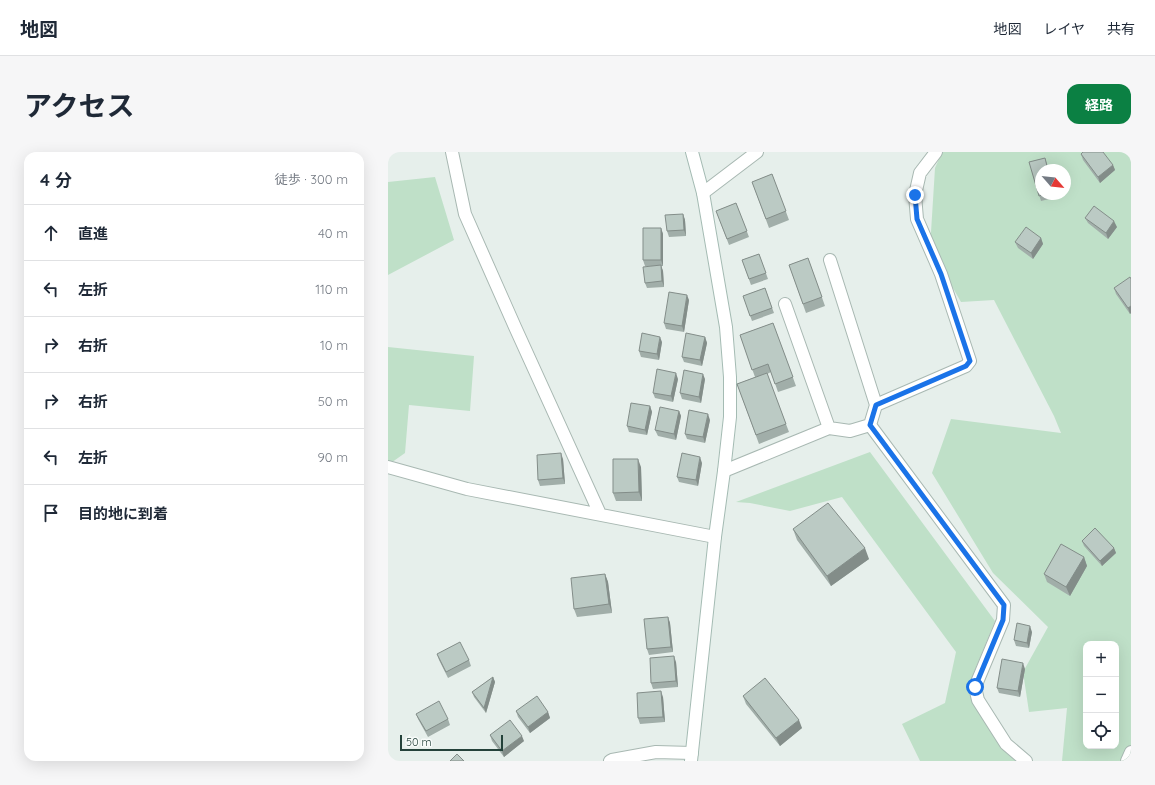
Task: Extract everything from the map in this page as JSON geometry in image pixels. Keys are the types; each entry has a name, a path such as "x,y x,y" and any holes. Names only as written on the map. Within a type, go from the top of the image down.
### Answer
{"street":[{"path":"452,152 465,214 600,514"},
{"path":"610,761 656,752 691,757 715,537 730,418 730,377 726,327 703,194 692,152"},
{"path":"703,194 757,152"},
{"path":"876,405 966,366 970,361 941,274 917,219 915,195 920,173 936,152"},
{"path":"830,260 876,405 870,425"},
{"path":"785,304 829,428"},
{"path":"724,472 829,428 850,431 870,425"},
{"path":"870,425 1004,605 1003,620 975,687 978,700 1006,744 1026,761"},
{"path":"388,467 467,489 715,537"},
{"path":"1127,761 1131,752"}],"green space":[{"path":"942,152 1131,152 1131,761 1062,761 1067,708 1029,712 1023,672 1048,627 993,573 932,473 951,419 1061,433 1054,416 994,300 961,302 930,248 935,168"},
{"path":"435,177 454,240 388,275 388,182"},
{"path":"388,347 474,356 470,411 409,405 405,453 388,465"},
{"path":"870,452 995,621 972,677 1006,744 1026,761 920,761 902,724 945,703 956,652 842,497 790,511 750,503 736,502"}],"building":[{"path":"1083,152 1103,152 1113,165 1098,177 1081,154"},
{"path":"1045,158 1046,164 1035,164 1035,182 1029,162"},
{"path":"772,174 786,211 766,219 752,182"},
{"path":"736,203 747,231 727,239 716,211"},
{"path":"1094,206 1114,221 1106,233 1085,218"},
{"path":"683,214 684,230 667,231 665,215"},
{"path":"1026,227 1041,238 1031,253 1015,242"},
{"path":"643,228 661,228 661,260 643,260"},
{"path":"759,254 766,273 749,279 742,260"},
{"path":"808,258 822,297 803,304 789,265"},
{"path":"661,265 662,281 645,283 643,267"},
{"path":"1130,277 1131,306 1128,308 1114,288"},
{"path":"765,288 772,308 750,316 743,296"},
{"path":"669,292 687,295 682,326 664,323"},
{"path":"773,323 793,377 775,384 768,364 752,370 740,335"},
{"path":"642,333 660,337 657,354 639,351"},
{"path":"686,333 705,337 700,360 682,357"},
{"path":"657,369 676,373 671,396 653,393"},
{"path":"684,370 703,374 699,397 680,393"},
{"path":"767,373 786,424 756,435 737,384"},
{"path":"631,403 650,406 645,430 627,426"},
{"path":"660,407 679,411 674,434 655,430"},
{"path":"689,410 708,414 703,437 685,434"},
{"path":"561,453 563,478 538,480 537,455"},
{"path":"682,453 700,457 696,480 677,477"},
{"path":"613,459 638,459 639,492 613,493"},
{"path":"828,503 865,548 827,576 793,529"},
{"path":"1095,528 1114,548 1100,561 1082,541"},
{"path":"1061,544 1084,557 1066,587 1044,574"},
{"path":"605,574 609,604 574,609 571,578"},
{"path":"668,617 671,647 647,649 644,619"},
{"path":"1017,623 1030,626 1027,643 1014,640"},
{"path":"460,642 469,660 446,672 437,654"},
{"path":"674,656 676,681 651,683 650,658"},
{"path":"1002,659 1023,663 1018,691 997,688"},
{"path":"493,677 484,708 472,692"},
{"path":"765,678 799,720 776,738 743,696"},
{"path":"661,691 663,717 638,718 637,693"},
{"path":"537,696 548,712 528,727 516,711"},
{"path":"439,701 448,719 426,731 416,714"},
{"path":"510,720 522,736 502,751 490,735"},
{"path":"457,754 464,761 450,761"}],"route":[{"path":"915,195 917,219 941,274 970,361 966,366 876,405 870,425 1004,605 1003,620 975,687"}]}
